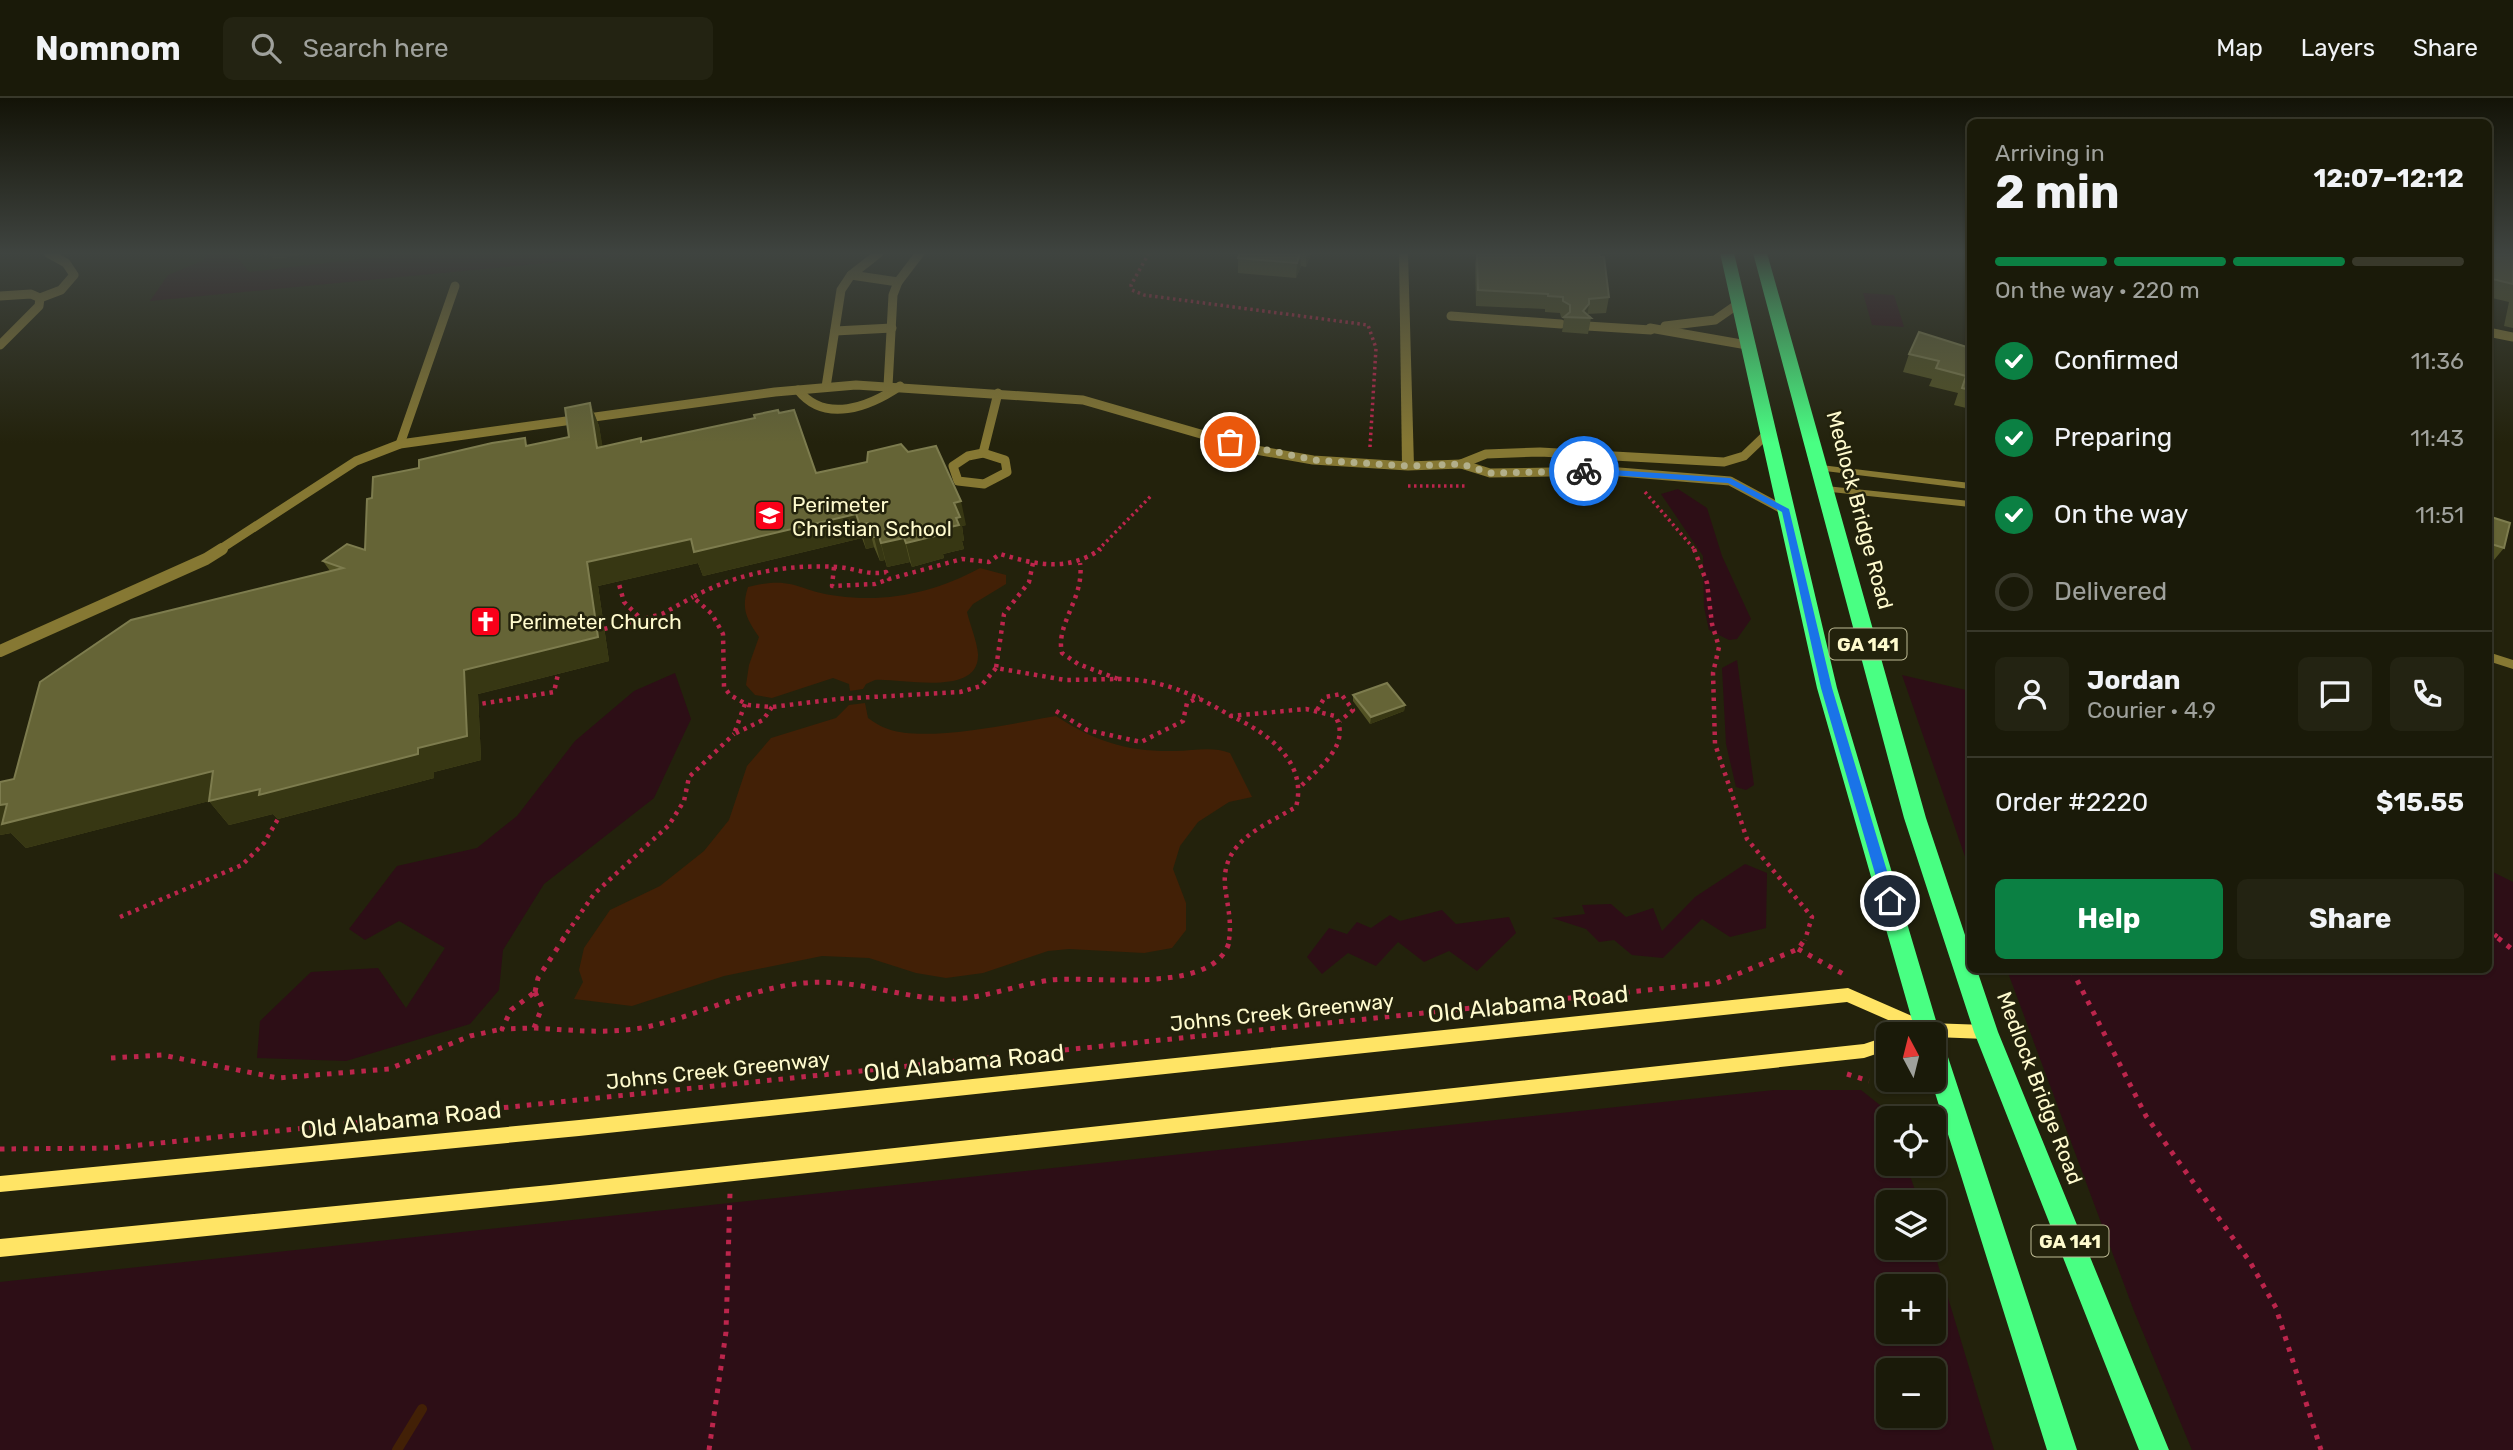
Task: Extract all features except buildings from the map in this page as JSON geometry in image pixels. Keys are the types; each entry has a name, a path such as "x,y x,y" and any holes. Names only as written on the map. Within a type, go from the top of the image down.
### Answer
{"highway":[{"name":"GA 141","path":"1741,316 1827,688 1922,1022"},
{"name":"Medlock Bridge Road","path":"1778,316 1915,818 1986,1032 2154,1450"},
{"name":"GA 141","path":"1944,1092 2062,1450"}],"main road":[{"name":"Old Alabama Road","path":"0,1184 579,1128 1848,995 1898,1022"},
{"name":"Old Alabama Road","path":"1946,1035 1986,1032"},
{"path":"0,1248 550,1193 1864,1051 1876,1047"}],"street":[{"path":"1404,316 1408,466"},
{"path":"1821,468 1967,486"},
{"path":"1826,489 1967,504"},
{"path":"2492,657 2513,665"}],"lane":[{"path":"0,345 29,316"},
{"path":"400,444 445,316"},
{"path":"826,387 837,316"},
{"path":"888,386 892,316"},
{"path":"1452,316 1561,324"},
{"path":"1721,316 1715,320 1650,328 1747,345"},
{"path":"1587,326 1651,330"},
{"path":"835,331 892,328"},
{"path":"2492,333 2513,337"},
{"path":"798,390 809,403 824,407 848,407 873,403 900,386"},
{"path":"0,651 206,558 356,461 400,444 826,387 900,386 1083,400 1256,450 1314,460 1408,466 1461,464 1490,473 1547,470 1655,474 1730,481 1786,511"},
{"path":"983,453 998,393"},
{"path":"1461,464 1486,454 1500,453 1600,453 1724,462 1744,456 1769,433"},
{"path":"983,453 1005,460 1007,472 1001,478 982,485 960,483 954,478 953,467 959,460 983,453"},
{"path":"1651,458 1655,474"}],"path":[{"path":"1296,316 1368,326 1376,348 1369,464"},
{"path":"1398,485 1479,485"},
{"name":"Johns Creek Greenway","path":"0,1149 111,1148 1716,983 1798,949 1810,934 1812,917 1747,839 1715,744 1713,673 1719,647 1712,624 1707,583 1695,550 1649,494 1641,491"},
{"path":"834,566 832,586 876,584 962,559 974,558 989,562 1000,554 1052,568 1080,563 1097,553 1151,496"},
{"path":"693,597 720,624 725,645 723,681 730,695 745,704 772,707 837,699 960,692 981,686 996,668 1001,655 1003,616 1032,582 1033,563"},
{"path":"1080,563 1079,598 1060,637 1061,647 1066,659 1112,673 1118,678"},
{"path":"604,629 662,614 705,589 751,574 834,566 850,568 871,577 886,572 888,579"},
{"path":"615,567 624,602 642,620"},
{"path":"996,668 1065,680 1150,678 1200,697 1261,730 1278,747 1301,786"},
{"path":"468,707 503,698 554,692 558,674"},
{"path":"111,1058 162,1055 278,1078 389,1069 470,1036 502,1030 627,1030 765,990 803,983 841,981 951,999 1056,979 1157,977 1200,972 1219,959 1230,936 1231,910 1224,870 1229,855 1236,845 1296,807 1301,786 1338,743 1340,721 1353,710 1342,694 1325,697 1317,710"},
{"path":"1056,711 1087,730 1141,742 1183,721 1188,704 1200,697"},
{"path":"734,734 745,704"},
{"path":"534,1028 542,1007 535,992 538,978 578,915 594,894 668,825 684,801 689,777 734,734 763,720 772,707"},
{"path":"1231,716 1317,710 1340,721"},
{"path":"120,917 242,865 264,843 278,819"},
{"path":"2492,932 2513,950"},
{"path":"2074,973 2158,1135 2223,1222 2276,1307 2295,1353 2308,1418 2321,1450"},
{"path":"502,1030 511,1010 535,992"},
{"path":"709,1450 726,1332 730,1188"}],"shaded area":[{"path":"1869,316 1901,316 1904,327 1872,325"},
{"path":"1678,489 1707,508 1722,556 1751,619 1737,639 1729,640 1709,630 1704,607 1703,556 1661,494"},
{"path":"980,568 1006,575 1006,584 973,604 967,612 978,654 975,668 966,676 937,683 875,680 866,684 863,689 850,691 849,684 833,678 772,698 755,695 746,685 749,665 759,637 746,613 748,587 786,583 838,596 893,597 929,589"},
{"path":"1737,660 1754,785 1746,790 1736,787 1726,744 1722,668"},
{"path":"675,673 691,719 654,798 544,884 503,950 499,990 470,1024 346,1061 257,1058 260,1021 311,972 378,968 406,1008 445,948 399,921 365,940 349,929 397,866 477,848 517,816 575,741 634,691"},
{"path":"1902,675 1967,690 1967,862"},
{"path":"865,703 868,718 885,728 904,733 947,733 1056,716 1085,733 1127,747 1158,751 1223,751 1230,753 1252,797 1229,802 1198,822 1180,846 1173,869 1186,903 1186,930 1172,948 1144,953 1069,949 1048,951 983,973 946,978 916,973 869,958 822,956 724,976 632,1006 574,999 583,982 579,970 584,948 610,910 660,886 704,851 729,820 747,766 771,738 836,718 849,705"},
{"path":"1745,864 1767,873 1766,928 1730,937 1702,919 1663,958 1632,955 1614,940 1599,942 1586,929 1552,918 1585,914 1582,905 1611,904 1626,917 1653,908 1662,931 1695,897"},
{"path":"2492,872 2513,882 2513,1450 2192,1450 2134,1311 2008,973 2492,973"},
{"path":"1442,910 1456,924 1509,917 1516,933 1477,971 1449,951 1424,962 1398,942 1376,966 1348,953 1322,974 1307,957 1329,928 1347,934 1357,922 1371,928 1390,915 1400,921"},
{"path":"1774,1090 1861,1090 1881,1106 1876,1106 1876,1176 1910,1176 1915,1190 1876,1190 1876,1260 1937,1260 1941,1274 1876,1274 1876,1344 1946,1344 1946,1291 1994,1450 0,1450 0,1282"}],"waterway":[{"path":"397,1450 422,1409"}],"way so far":[{"path":"1230,442 1256,450 1314,460 1408,466 1461,464 1490,473 1584,471"}],"place":[{"name":"Perimeter Christian School","path":"769,516"},
{"name":"Perimeter Church","path":"486,621"}],"route":[{"path":"1584,471 1730,481 1786,511 1827,688 1890,901"}]}
